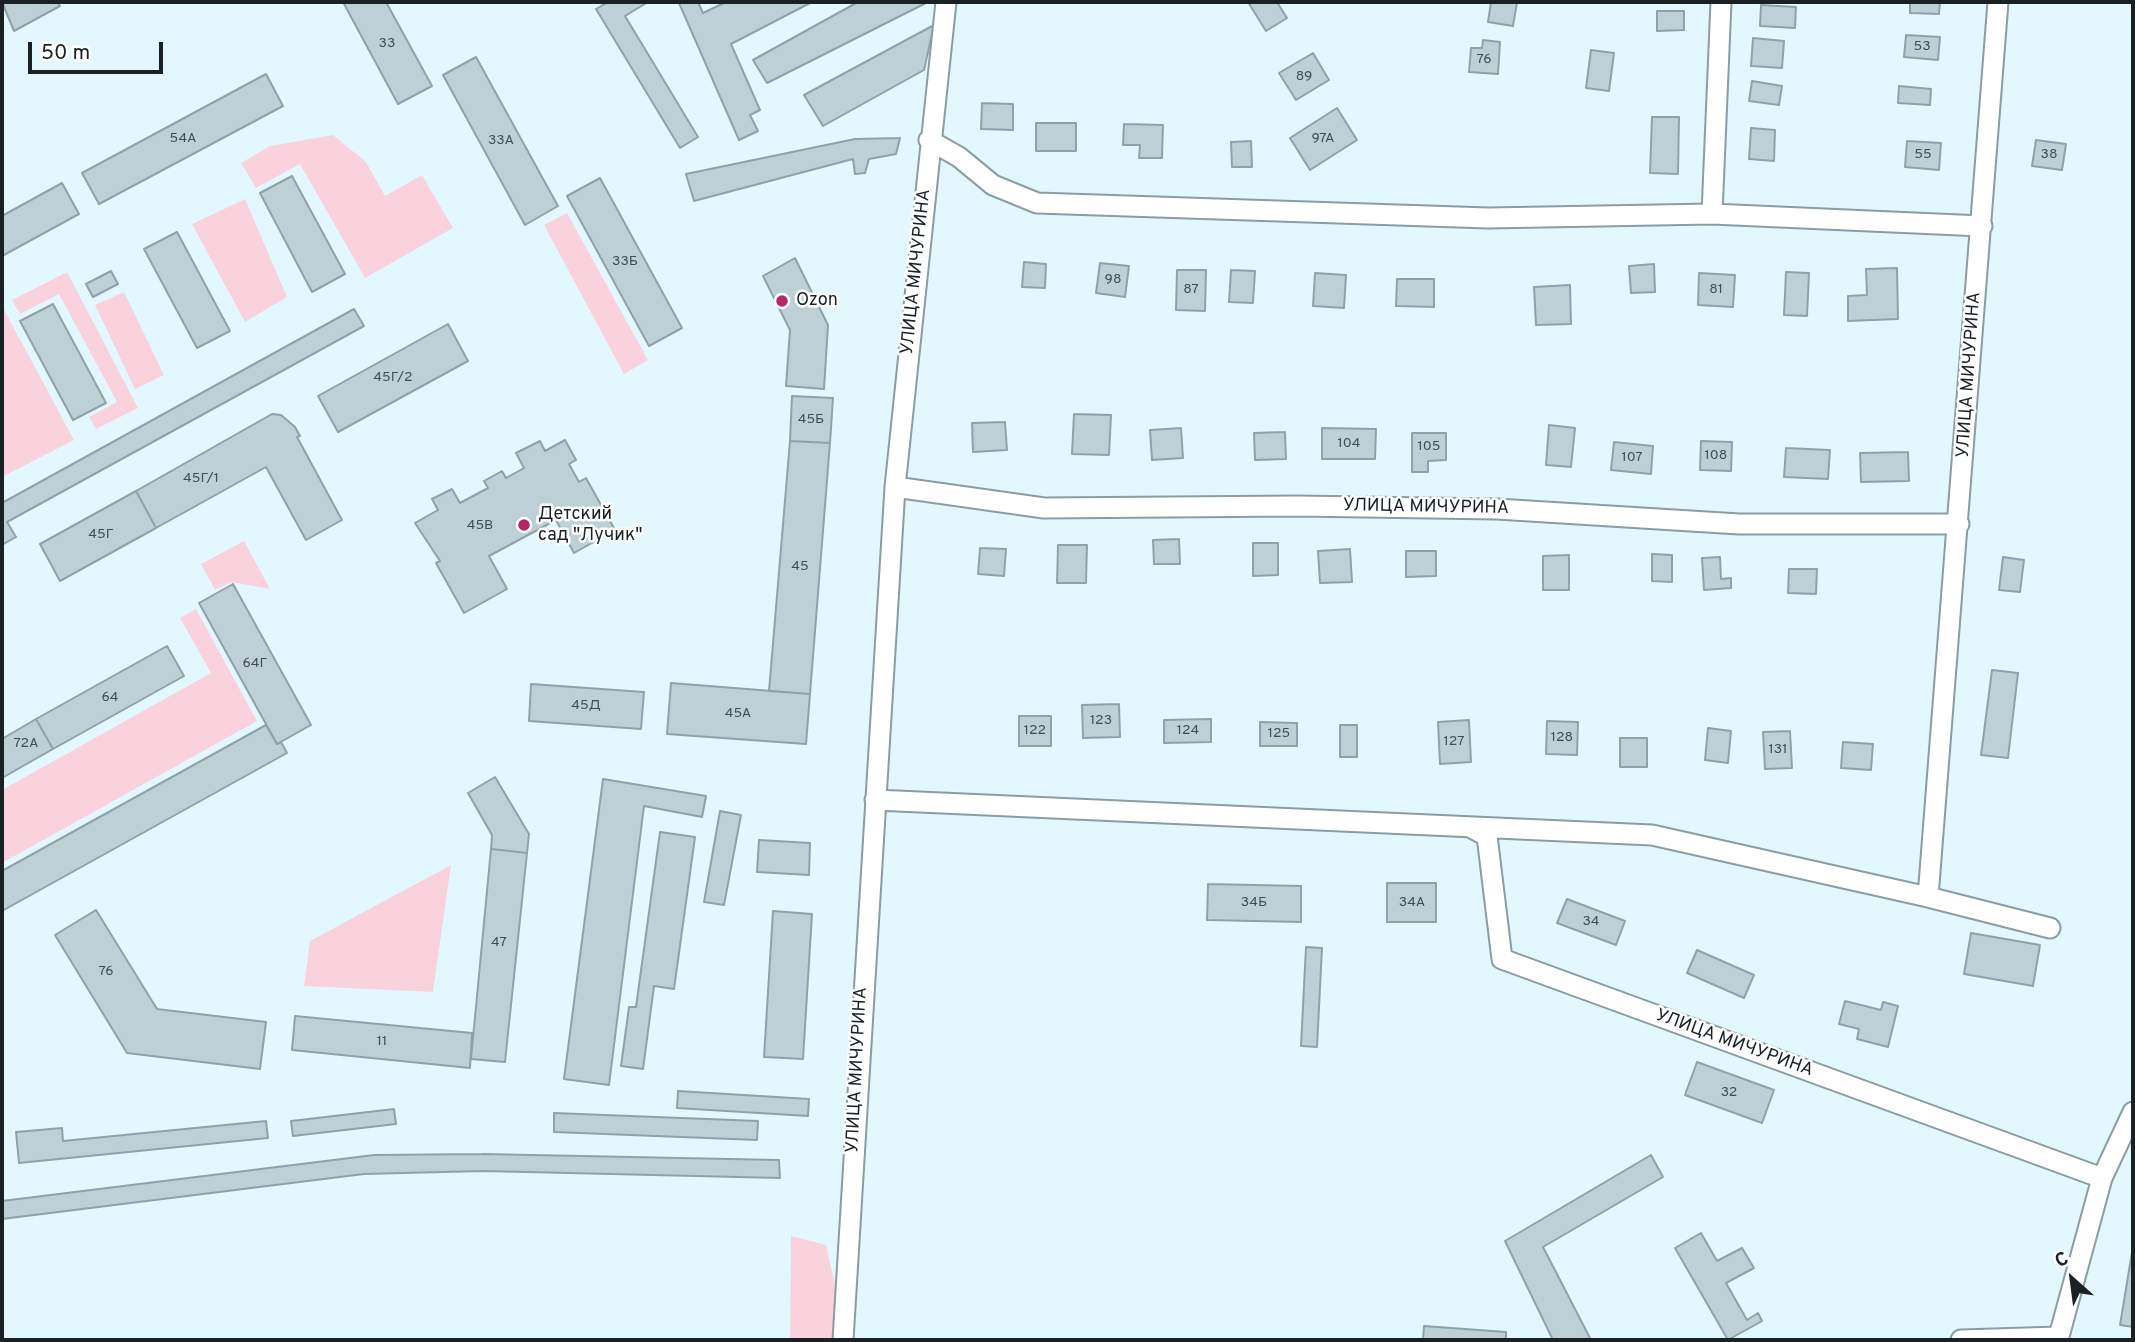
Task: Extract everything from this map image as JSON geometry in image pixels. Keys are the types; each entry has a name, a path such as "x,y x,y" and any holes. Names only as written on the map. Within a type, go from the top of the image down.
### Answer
{"street":[{"name":"УЛИЦА МИЧУРИНА","path":"844,1340 895,487 929,141 946,2"},
{"path":"1712,214 1721,2"},
{"name":"УЛИЦА МИЧУРИНА","path":"1928,897 1998,2"},
{"path":"929,141 958,157 993,185 1037,203 1488,218 1712,214 1982,226"},
{"name":"УЛИЦА МИЧУРИНА","path":"895,487 1044,508 1297,506 1497,509 1739,524 1959,524"},
{"path":"875,800 1652,835 1928,897 2050,928"},
{"name":"УЛИЦА МИЧУРИНА","path":"1469,826 1487,836 1502,960 2102,1178"},
{"path":"1961,1340 2058,1339 2102,1178 2133,1112"}],"shaded area":[{"path":"333,135 366,162 385,196 422,175 453,228 365,278 300,164 256,188 241,163 270,146"},
{"path":"245,199 287,297 245,322 192,224"},
{"path":"567,213 648,360 624,374 544,225"},
{"path":"67,272 138,408 96,429 89,417 117,402 59,294 20,314 12,300"},
{"path":"124,292 164,375 135,389 95,305"},
{"path":"2,306 74,440 2,477"},
{"path":"244,541 270,589 231,582 215,590 201,564"},
{"path":"196,609 257,721 2,863 2,790 211,673 180,618"},
{"path":"451,865 433,992 304,986 310,941"},
{"path":"791,1236 826,1245 836,1289 836,1340 790,1340"}],"building":[{"path":"2,2 57,2 60,6 14,31"},
{"path":"343,2 386,2 432,86 398,104"},
{"path":"608,2 648,2 625,16 698,137 680,148 596,9"},
{"path":"698,2 703,13 726,2 812,2 731,44 760,110 750,115 758,131 739,140 679,3"},
{"path":"858,2 928,2 767,83 753,60"},
{"path":"1248,2 1277,2 1287,18 1266,31"},
{"path":"1491,2 1517,2 1513,26 1488,22"},
{"path":"1910,2 1940,2 1939,14 1910,13"},
{"path":"1761,5 1796,7 1795,28 1760,26"},
{"path":"1657,11 1684,11 1684,30 1657,31"},
{"path":"934,25 924,70 823,126 804,95"},
{"path":"1906,35 1940,37 1938,60 1904,57"},
{"path":"1753,38 1784,41 1782,68 1751,66"},
{"path":"1483,40 1500,42 1498,74 1469,72 1471,48 1482,48"},
{"path":"1591,50 1614,53 1609,91 1586,88"},
{"path":"1313,53 1329,80 1296,100 1279,73"},
{"path":"476,57 558,206 525,225 443,75"},
{"path":"266,74 283,106 99,204 82,173"},
{"path":"1752,81 1782,86 1779,105 1749,101"},
{"path":"1899,86 1931,89 1930,105 1898,103"},
{"path":"982,103 1013,104 1013,130 981,129"},
{"path":"1337,108 1357,140 1310,170 1290,138"},
{"path":"1652,117 1679,117 1678,174 1650,173"},
{"path":"1036,123 1076,123 1076,151 1036,151"},
{"path":"1124,124 1163,125 1162,158 1139,158 1140,145 1123,145"},
{"path":"1751,128 1775,130 1774,161 1749,159"},
{"path":"900,138 896,154 869,159 865,173 855,174 853,159 694,201 686,174 855,139"},
{"path":"2036,140 2066,144 2062,170 2032,166"},
{"path":"1251,141 1252,167 1232,167 1231,142"},
{"path":"1907,141 1941,143 1939,170 1905,167"},
{"path":"292,176 345,274 312,292 260,193"},
{"path":"600,178 682,328 649,346 567,196"},
{"path":"62,183 79,214 2,256 2,216"},
{"path":"177,232 230,331 197,348 144,249"},
{"path":"795,258 828,325 824,389 786,386 790,330 763,276"},
{"path":"1024,262 1046,264 1045,288 1022,287"},
{"path":"1100,263 1129,266 1125,297 1096,293"},
{"path":"1654,264 1655,292 1631,293 1629,266"},
{"path":"1897,268 1898,319 1848,321 1848,296 1867,295 1866,269"},
{"path":"1177,270 1206,270 1205,311 1176,310"},
{"path":"1231,270 1255,271 1253,303 1229,302"},
{"path":"111,271 118,284 93,297 86,284"},
{"path":"1786,272 1809,273 1807,316 1784,315"},
{"path":"1315,273 1346,275 1344,308 1313,306"},
{"path":"1699,273 1735,275 1733,307 1698,305"},
{"path":"1397,279 1434,279 1434,307 1396,306"},
{"path":"1570,285 1571,324 1536,325 1534,287"},
{"path":"53,304 106,403 73,420 20,321"},
{"path":"354,309 364,326 7,522 16,537 2,545 2,503"},
{"path":"448,324 468,361 338,432 318,396"},
{"path":"792,396 833,398 830,443 790,441"},
{"path":"272,414 281,415 295,427 300,436 297,437 342,520 306,540 266,467 156,528 136,491"},
{"path":"1074,414 1111,415 1109,455 1072,454"},
{"path":"1005,422 1007,450 973,452 972,423"},
{"path":"1549,425 1575,428 1571,467 1546,465"},
{"path":"1181,428 1183,458 1152,460 1150,430"},
{"path":"1322,428 1376,429 1375,459 1322,459"},
{"path":"1285,432 1286,459 1255,460 1254,433"},
{"path":"1412,433 1446,433 1446,460 1428,461 1428,472 1412,472"},
{"path":"565,440 576,460 569,464 579,482 586,478 615,530 574,553 556,520 489,556 507,589 464,613 436,563 440,561 415,523 438,510 432,499 452,489 460,503 488,488 484,481 502,471 506,478 524,468 516,453 540,441 545,451"},
{"path":"790,441 830,443 810,694 769,691"},
{"path":"1701,441 1732,442 1731,471 1700,470"},
{"path":"1614,442 1653,446 1651,474 1611,470"},
{"path":"1786,448 1830,450 1828,479 1784,477"},
{"path":"1908,452 1909,481 1861,482 1860,453"},
{"path":"136,491 156,528 60,581 40,544"},
{"path":"1179,539 1180,564 1154,564 1153,540"},
{"path":"1253,543 1278,543 1278,575 1253,576"},
{"path":"1058,545 1087,545 1086,583 1057,583"},
{"path":"980,548 1006,549 1004,576 978,574"},
{"path":"1350,549 1352,582 1320,583 1318,551"},
{"path":"1406,551 1436,551 1436,576 1406,577"},
{"path":"1652,554 1672,555 1672,582 1652,581"},
{"path":"1569,555 1569,590 1543,590 1543,556"},
{"path":"1720,557 1721,579 1731,578 1731,588 1704,590 1702,558"},
{"path":"2003,557 2024,560 2020,592 1999,590"},
{"path":"1789,569 1817,569 1816,594 1788,593"},
{"path":"233,584 311,725 277,744 199,603"},
{"path":"167,646 184,676 53,749 36,719"},
{"path":"1992,670 2018,673 2008,758 1981,755"},
{"path":"671,683 810,694 806,744 667,734"},
{"path":"531,684 644,692 641,729 529,721"},
{"path":"1119,704 1120,737 1083,738 1082,705"},
{"path":"1019,716 1051,716 1051,746 1019,746"},
{"path":"36,719 53,749 2,778 2,739"},
{"path":"1211,719 1211,742 1164,743 1164,720"},
{"path":"1469,720 1471,762 1440,764 1438,722"},
{"path":"1547,721 1578,722 1577,755 1546,754"},
{"path":"1260,722 1297,723 1297,746 1260,746"},
{"path":"266,725 277,744 281,742 287,753 2,911 2,871"},
{"path":"1340,725 1357,725 1357,757 1340,757"},
{"path":"1708,728 1731,731 1728,763 1705,760"},
{"path":"1790,731 1792,768 1765,769 1763,732"},
{"path":"1620,738 1647,738 1647,767 1620,767"},
{"path":"1843,742 1873,744 1871,770 1841,768"},
{"path":"495,777 529,834 527,853 491,849 492,835 468,793"},
{"path":"603,779 706,796 702,817 644,806 609,1085 564,1079"},
{"path":"720,811 741,815 724,905 704,902"},
{"path":"660,832 695,837 674,989 654,986 643,1069 621,1066 629,1007 636,1007"},
{"path":"759,840 810,843 809,875 757,872"},
{"path":"491,849 527,853 505,1062 471,1059"},
{"path":"1387,883 1436,883 1436,922 1387,922"},
{"path":"1208,884 1301,886 1301,922 1207,920"},
{"path":"1567,899 1625,921 1616,945 1557,923"},
{"path":"96,910 157,1009 266,1022 260,1069 127,1053 55,935"},
{"path":"773,911 812,914 803,1059 764,1057"},
{"path":"1971,933 2040,945 2033,986 1964,974"},
{"path":"1306,947 1322,948 1317,1047 1301,1046"},
{"path":"1697,950 1754,975 1744,998 1687,973"},
{"path":"1845,1001 1881,1010 1883,1002 1898,1006 1888,1047 1857,1039 1859,1029 1839,1024"},
{"path":"295,1016 472,1033 470,1068 292,1050"},
{"path":"1697,1062 1774,1090 1762,1123 1685,1095"},
{"path":"678,1091 809,1099 808,1116 677,1108"},
{"path":"394,1109 396,1124 293,1136 291,1121"},
{"path":"554,1113 758,1121 757,1140 554,1132"},
{"path":"266,1121 268,1138 19,1163 16,1132 62,1128 63,1141"},
{"path":"483,1154 779,1160 780,1178 483,1171 364,1174 2,1219 2,1201 374,1155"},
{"path":"1651,1155 1663,1177 1543,1247 1591,1340 1553,1340 1505,1241"},
{"path":"1701,1233 1717,1261 1742,1248 1754,1268 1726,1283 1747,1320 1758,1313 1762,1321 1728,1340 1675,1248"},
{"path":"2133,1246 2133,1327 2120,1325"},
{"path":"1424,1326 1506,1332 1506,1340 1423,1340"}],"place":[{"name":"Ozon","path":"782,301"},
{"name":"Детский сад \"Лучик\"","path":"524,525"}]}
